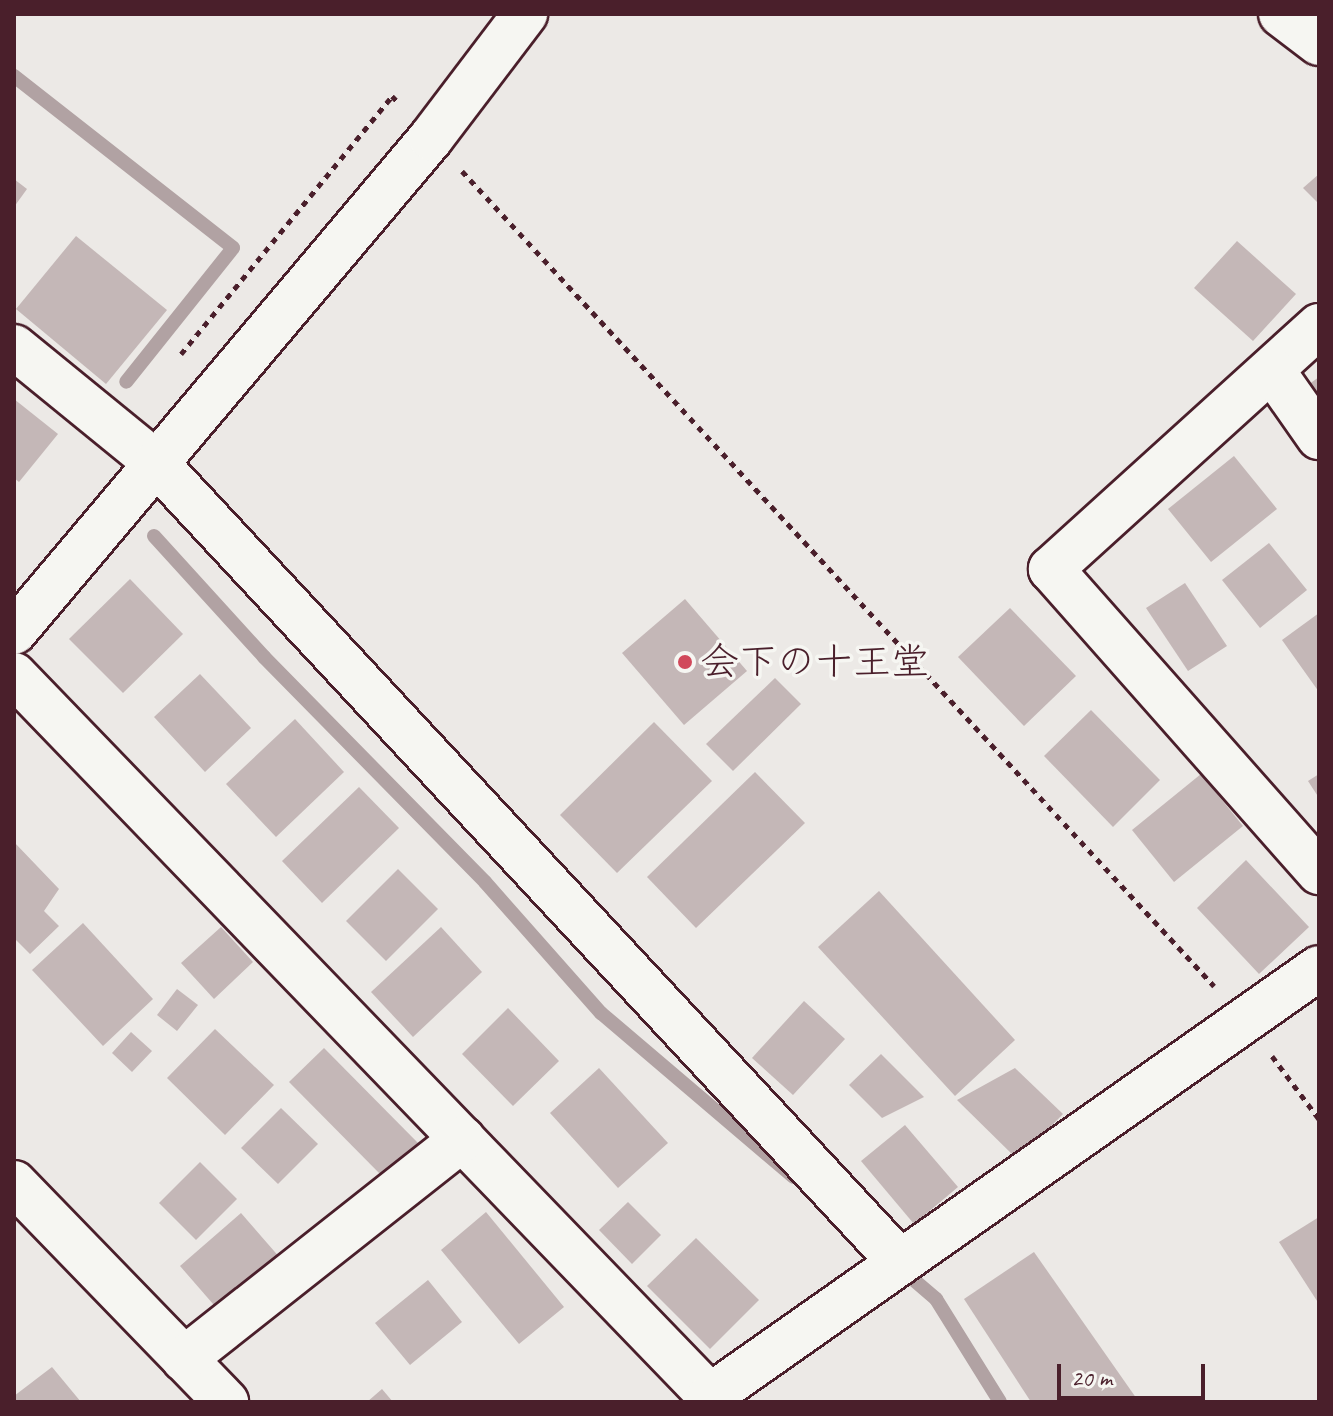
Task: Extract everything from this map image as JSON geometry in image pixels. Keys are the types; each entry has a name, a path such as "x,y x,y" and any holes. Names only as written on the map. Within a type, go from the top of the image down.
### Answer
{"street":[{"path":"14,632 431,138 525,14"},
{"path":"1281,14 1319,43"},
{"path":"1319,326 1051,569 1319,872"},
{"path":"14,347 156,463 900,1262"},
{"path":"1272,370 1319,437"},
{"path":"14,675 463,1139 706,1399 1319,968"},
{"path":"184,1359 463,1139"},
{"path":"14,1183 226,1402"}],"path":[{"path":"431,138 1245,1020 1319,1119"}],"building":[{"path":"1319,174 1319,204 1303,188"},
{"path":"14,179 27,189 14,207"},
{"path":"76,236 167,310 106,384 16,309"},
{"path":"1237,241 1296,294 1253,341 1194,288"},
{"path":"1319,377 1319,405 1305,387"},
{"path":"14,399 58,434 19,482 14,478"},
{"path":"1234,456 1277,509 1211,562 1168,509"},
{"path":"1269,543 1307,590 1260,628 1222,580"},
{"path":"130,579 183,634 123,693 69,639"},
{"path":"1185,583 1227,646 1188,671 1146,608"},
{"name":"会下の十王堂","path":"685,599 747,671 684,725 622,653"},
{"path":"1010,608 1076,676 1024,726 958,657"},
{"path":"1319,613 1319,692 1282,640"},
{"path":"200,674 251,728 205,772 154,717"},
{"path":"775,678 801,704 733,771 706,744"},
{"path":"1091,710 1160,780 1113,827 1044,756"},
{"path":"295,719 344,772 276,837 226,784"},
{"path":"654,722 712,781 617,873 560,815"},
{"path":"755,772 805,823 696,928 647,877"},
{"path":"1201,774 1243,826 1174,882 1132,830"},
{"path":"1319,774 1319,798 1308,781"},
{"path":"359,787 399,828 322,903 282,861"},
{"path":"14,842 59,889 44,911 59,926 30,954 14,938"},
{"path":"1246,860 1309,927 1259,974 1197,908"},
{"path":"398,869 438,909 386,961 346,921"},
{"path":"879,891 1015,1040 955,1096 818,947"},
{"path":"83,923 153,999 103,1046 32,970"},
{"path":"221,927 253,962 214,999 181,963"},
{"path":"441,927 482,972 413,1037 371,992"},
{"path":"177,989 198,1005 177,1031 157,1015"},
{"path":"804,1001 845,1039 793,1095 752,1058"},
{"path":"508,1008 559,1061 513,1106 462,1054"},
{"path":"215,1029 274,1085 225,1135 167,1078"},
{"path":"131,1032 152,1051 132,1072 112,1053"},
{"path":"324,1048 419,1144 384,1178 289,1082"},
{"path":"881,1054 924,1097 882,1118 849,1085"},
{"path":"599,1068 668,1143 618,1188 550,1113"},
{"path":"1015,1068 1063,1114 1018,1160 957,1100"},
{"path":"281,1108 318,1144 278,1184 241,1148"},
{"path":"905,1125 958,1187 914,1224 861,1161"},
{"path":"200,1162 237,1199 196,1240 159,1203"},
{"path":"628,1202 661,1235 632,1264 599,1230"},
{"path":"486,1212 564,1307 519,1344 441,1250"},
{"path":"241,1213 281,1259 220,1312 180,1266"},
{"path":"1319,1217 1319,1304 1279,1242"},
{"path":"696,1238 759,1300 710,1349 647,1286"},
{"path":"1034,1252 1139,1402 1031,1402 964,1299"},
{"path":"428,1280 462,1322 410,1365 375,1323"},
{"path":"52,1367 81,1402 14,1402 14,1396"},
{"path":"382,1389 393,1402 367,1402"}],"waterway":[{"path":"14,76 233,248 126,382"},
{"path":"154,536 264,657 485,882 601,1013 794,1177"},
{"path":"901,1269 936,1299 1000,1402"}],"place":[{"name":"会下の十王堂","path":"685,662"}]}
